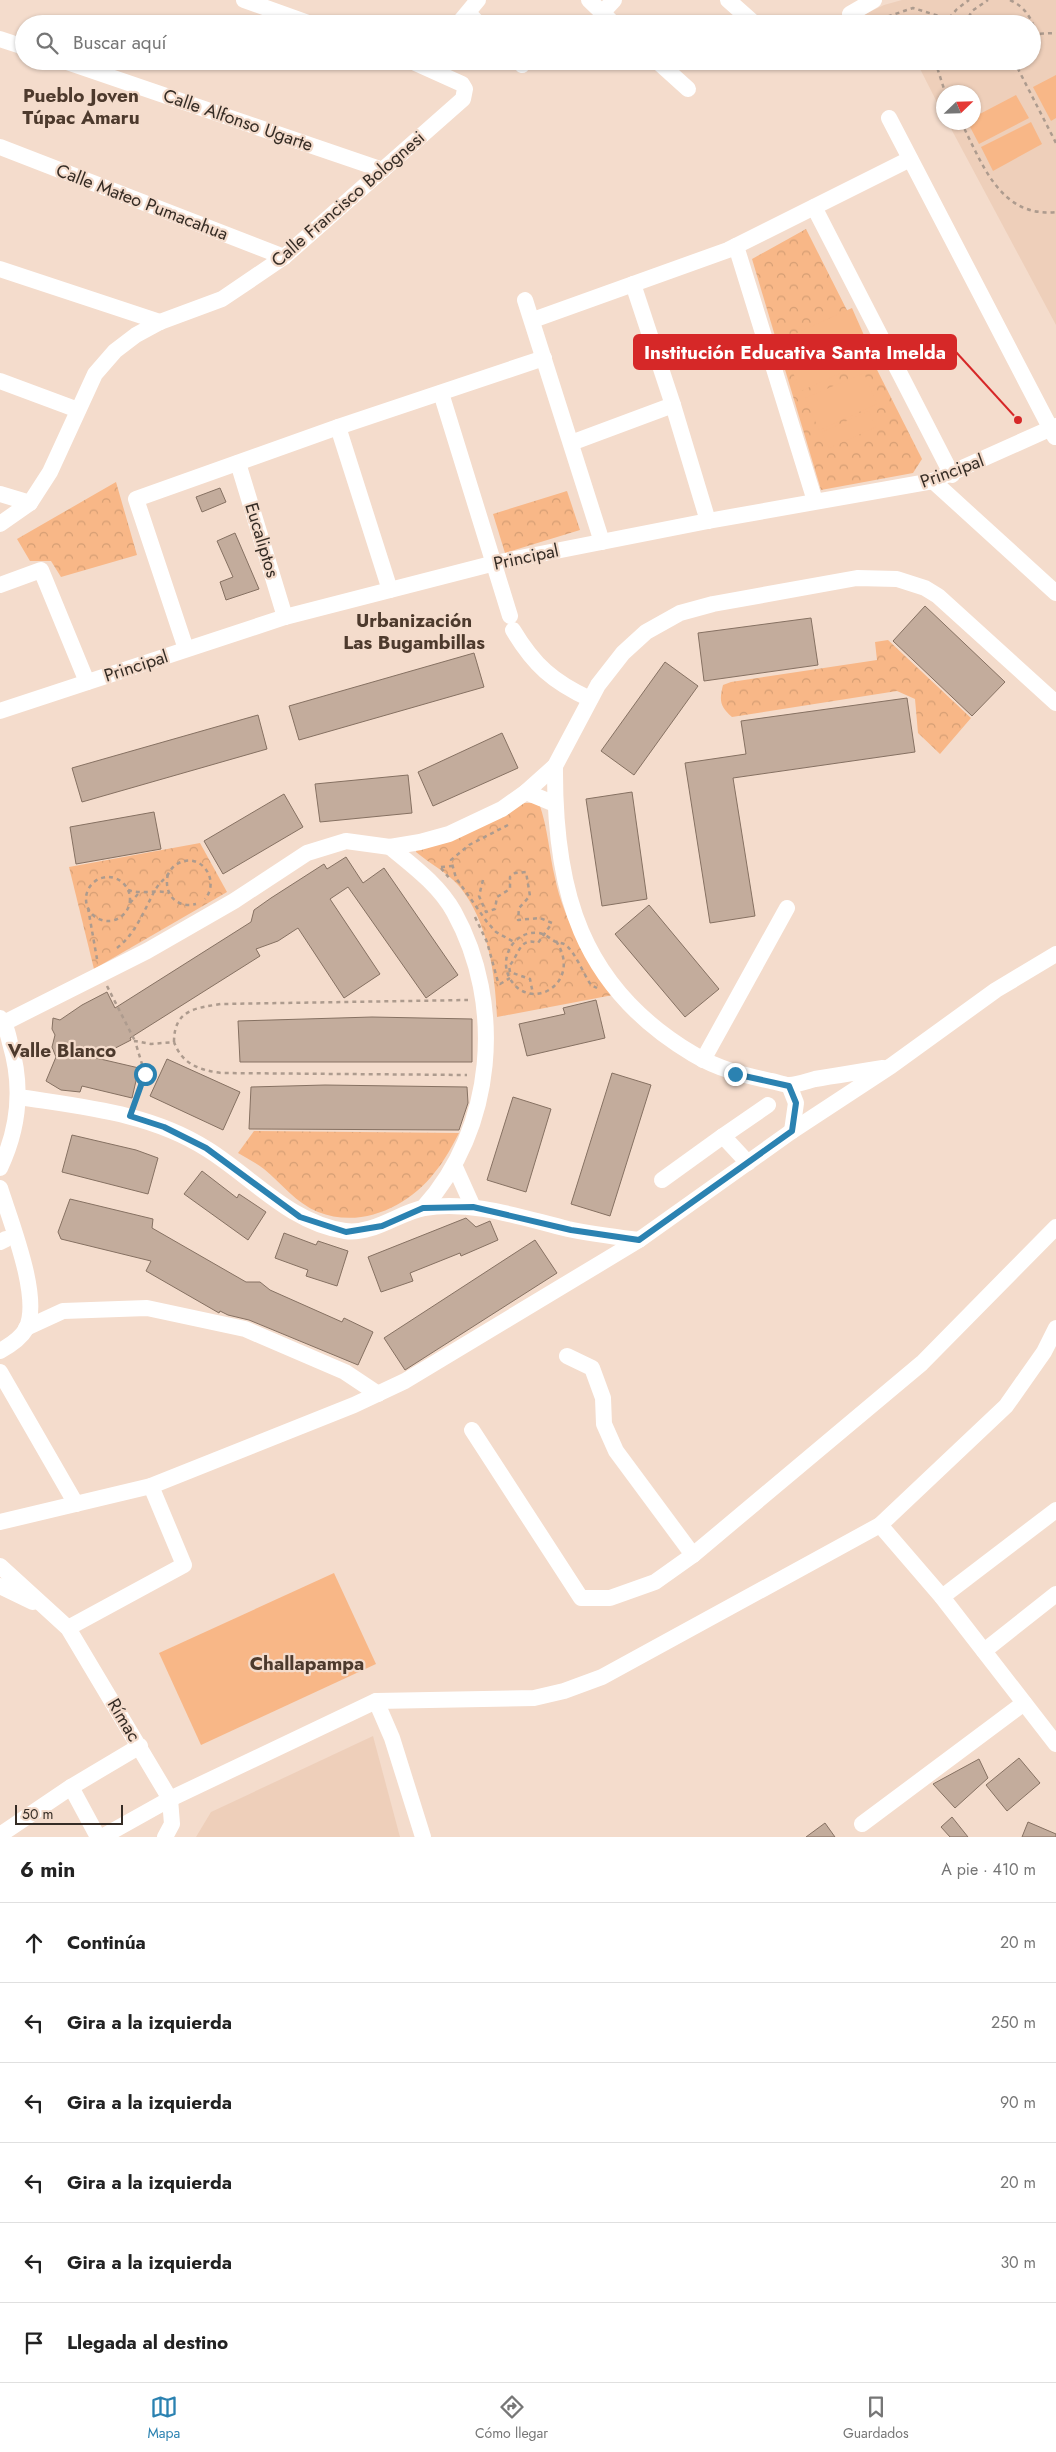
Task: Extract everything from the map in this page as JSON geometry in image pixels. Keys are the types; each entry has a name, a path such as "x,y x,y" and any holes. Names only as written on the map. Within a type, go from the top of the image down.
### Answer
{"street":[{"path":"244,0 264,3 291,15"},
{"path":"470,15 478,0"},
{"path":"589,0 604,15"},
{"path":"609,15 614,0"},
{"path":"728,0 745,15"},
{"path":"850,14 874,0"},
{"path":"0,39 15,44"},
{"name":"Calle Alfonso Ugarte","path":"90,70 384,170"},
{"name":"Calle Francisco Bolognesi","path":"0,524 30,503 50,472 95,374 115,351 136,335 160,322 222,299 284,257 462,99 465,89 458,81 435,70"},
{"path":"667,70 688,89"},
{"path":"889,118 1054,431"},
{"name":"Calle Mateo Pumacahua","path":"0,147 284,257"},
{"path":"533,320 736,246 910,159"},
{"path":"814,207 952,474"},
{"path":"736,246 815,501"},
{"path":"0,269 160,322"},
{"path":"633,284 673,405 708,521"},
{"path":"525,300 533,320 602,542"},
{"path":"186,650 136,499 338,427 544,358"},
{"path":"0,381 78,410"},
{"path":"441,393 495,563 511,623 526,653 544,672 566,688 590,699"},
{"path":"571,443 673,405"},
{"path":"338,427 390,590"},
{"name":"Principal","path":"0,711 284,617 495,563 708,521 933,481 1054,431"},
{"name":"Eucaliptos","path":"238,463 284,617"},
{"path":"933,481 1056,593"},
{"path":"0,494 30,503"},
{"path":"0,585 40,570 87,682"},
{"path":"0,1168 15,1124 19,1097 15,1060 2,1021 147,951 234,901 307,853 346,840 390,847 449,834 476,823 526,792 555,766 590,699 623,652 646,632 680,614 713,604 857,578 875,577 911,582 938,596 1056,703"},
{"path":"555,766 554,804 557,839 572,906 583,939 600,969 640,1015 673,1042 703,1060 735,1074 789,1086 891,1066"},
{"path":"526,792 554,804"},
{"path":"390,847 427,877 453,910 474,954 484,1000 486,1040 476,1117 455,1167 423,1208"},
{"path":"703,1060 787,908"},
{"path":"0,1522 151,1486 378,1394 405,1381 639,1240 792,1131 891,1066 996,990 1056,954"},
{"path":"789,1086 796,1103 792,1131"},
{"path":"19,1097 117,1112 164,1127 206,1148 300,1217 346,1232 382,1226 423,1208 473,1207 571,1230 639,1240"},
{"path":"662,1180 768,1105"},
{"path":"723,1136 748,1163"},
{"path":"455,1167 473,1207"},
{"path":"0,1188 26,1271 31,1301 26,1328"},
{"path":"472,1430 582,1598 610,1598 656,1582 693,1555 922,1362 1056,1227"},
{"path":"2,1237 26,1271"},
{"path":"0,1351 10,1345 26,1328 63,1311 147,1308 246,1329 345,1372 378,1394"},
{"path":"71,1787 100,1837 170,1799 376,1701 534,1698 564,1691 602,1677 880,1525 1006,1406 1044,1352 1056,1328"},
{"path":"567,1356 592,1368 603,1398 604,1424 616,1450 693,1555"},
{"path":"0,1372 76,1504"},
{"path":"68,1628 184,1565 151,1486"},
{"path":"942,1597 1056,1510"},
{"path":"880,1525 942,1597 1055,1741"},
{"name":"Rímac","path":"0,1566 68,1628 140,1746 170,1799 172,1824 165,1837"},
{"name":"Rímac","path":"0,1586 51,1611"},
{"path":"984,1651 1056,1594"},
{"path":"376,1701 392,1738 423,1837"},
{"path":"862,1824 1024,1703"},
{"path":"0,1835 71,1787 140,1746"}],"path":[{"path":"952,15 969,0"},
{"path":"970,15 972,11 988,0"},
{"path":"1010,0 1025,10 1028,15"},
{"path":"892,15 913,8 935,15"},
{"path":"1041,34 1056,33"},
{"path":"938,70 943,85"},
{"path":"1019,70 1056,142"},
{"path":"965,130 997,189 1006,197 1036,212 1056,212"},
{"path":"512,821 469,845 452,860 452,866 456,878 487,922 496,932 514,942"},
{"path":"105,957 98,962 86,896 88,890 97,880 111,877 118,880 128,890 138,894 153,892 161,891 169,893 179,903 193,905 206,898 211,884 208,871 203,866 190,860 177,864 153,892 130,934 114,952 124,949"},
{"path":"435,863 458,890"},
{"path":"440,868 452,866"},
{"path":"483,880 478,896 486,912 495,909 497,897 511,886 510,877 515,873 526,872 530,896 519,908 518,920 540,918 550,920 552,923 546,935 538,943 527,941 522,944 517,958 509,966 510,972 530,979 533,994"},
{"path":"168,874 166,880 169,893"},
{"path":"128,890 129,904"},
{"path":"88,908 96,918 109,921 122,916 138,894"},
{"path":"193,909 209,900"},
{"path":"472,913 488,942 498,982 500,984 510,978"},
{"path":"530,933 546,935 556,942 562,950 565,960 564,971 560,981 543,993 533,994 522,991 510,978 506,968 506,959 514,942 530,933"},
{"path":"105,981 135,1041 145,1074 130,1116"},
{"path":"482,1077 455,1074 221,1074 203,1070 190,1064 178,1054 174,1042 174,1031 178,1022 188,1012 221,1004 484,1000"},
{"path":"135,1041 151,1044 174,1042"}],"shaded area":[{"path":"902,0 1056,0 1056,325 952,130 981,130 981,85 936,85 936,100 921,70 1041,70 1041,15 863,15 884,5"},
{"path":"373,1736 400,1837 196,1837 211,1812"}],"green space":[{"path":"1056,75 1056,118 1051,121 1033,87"},
{"path":"1016,95 1029,118 979,144 972,130 981,130 981,113"},
{"path":"1031,122 1042,144 993,171 981,147"},
{"path":"806,229 922,459 913,473 821,490 752,259"},
{"path":"852,308 874,358 801,391 779,341"},
{"path":"864,373 877,404 819,430 805,398"},
{"path":"869,411 876,427 829,448 822,432"},
{"path":"116,482 137,555 61,577 51,561 30,561 17,539"},
{"path":"567,491 580,530 505,553 493,514"},
{"path":"888,640 971,718 940,754 918,733 915,699 897,691 732,717 721,703 723,685 731,682 877,660 875,642"},
{"path":"524,803 539,803 564,910 586,953 613,995 497,1017 492,965 477,915 455,881 416,852 417,844"},
{"path":"200,843 227,892 94,969 69,867"},
{"path":"254,1131 459,1133 439,1167 411,1195 397,1205 382,1212 351,1218 334,1217 318,1212 303,1204 264,1169 238,1153"},
{"path":"334,1573 376,1664 201,1745 159,1653"}],"building":[{"path":"220,488 226,502 202,512 196,497"},
{"path":"235,533 259,589 226,600 220,582 233,577 217,541"},
{"path":"925,606 1005,682 972,716 893,641"},
{"path":"811,618 818,665 704,681 698,633"},
{"path":"474,653 484,687 299,740 289,706"},
{"path":"665,662 698,686 634,775 601,751"},
{"path":"907,698 915,752 733,778 755,916 710,923 685,763 746,754 741,721"},
{"path":"258,715 267,749 82,802 72,768"},
{"path":"502,733 518,768 433,806 418,772"},
{"path":"408,775 412,813 320,822 315,784"},
{"path":"632,792 647,899 602,906 586,799"},
{"path":"284,794 303,827 223,874 204,841"},
{"path":"154,812 161,849 76,864 70,827"},
{"path":"346,857 363,883 384,868 458,975 426,998 348,887 330,899 380,974 344,998 298,928 278,941 256,949 260,956 130,1038 131,1040 96,1058 139,1068 132,1098 82,1086 80,1092 61,1090 46,1081 56,1057 52,1047 55,1035 52,1029 53,1018 60,1020 82,1005 107,992 115,1008 251,922 254,910 271,898 324,864 327,869"},
{"path":"649,905 719,989 685,1017 615,934"},
{"path":"596,1000 605,1038 527,1056 519,1024 565,1014 563,1008"},
{"path":"372,1017 472,1019 472,1062 240,1062 238,1021"},
{"path":"167,1059 240,1092 223,1130 150,1096"},
{"path":"612,1073 651,1085 610,1216 571,1204"},
{"path":"325,1085 467,1087 468,1103 459,1130 249,1129 251,1087"},
{"path":"513,1097 551,1109 526,1192 487,1180"},
{"path":"72,1135 136,1150 158,1158 148,1194 62,1172"},
{"path":"202,1171 237,1198 239,1194 266,1212 248,1240 184,1194"},
{"path":"70,1199 153,1219 152,1228 246,1282 260,1282 270,1290 342,1322 344,1318 373,1332 358,1365 249,1320 220,1311 219,1313 146,1271 151,1261 61,1239 58,1232"},
{"path":"466,1218 476,1227 490,1221 498,1240 461,1256 460,1253 410,1273 413,1281 381,1292 368,1257"},
{"path":"284,1233 316,1245 318,1241 348,1251 337,1286 306,1276 308,1270 275,1258"},
{"path":"535,1240 557,1273 405,1370 384,1338"},
{"path":"1019,1758 1040,1783 1007,1811 986,1785"},
{"path":"979,1759 988,1778 955,1808 933,1784"},
{"path":"952,1817 968,1837 950,1837 941,1827"},
{"path":"1028,1822 1056,1834 1056,1837 1022,1837"},
{"path":"825,1823 835,1837 806,1837"}],"place":[{"name":"Institución Educativa Santa Imelda","path":"1018,420"}],"district":[{"name":"Pueblo Joven Túpac Amaru","path":"81,106"},
{"name":"Urbanización Las Bugambillas","path":"414,631"},
{"name":"Valle Blanco","path":"62,1050"},
{"name":"Challapampa","path":"307,1663"}],"route":[{"path":"145,1074 130,1116 164,1127 206,1148 300,1217 346,1232 382,1226 423,1208 473,1207 571,1230 639,1240 792,1131 796,1103 789,1086 735,1074"}]}
